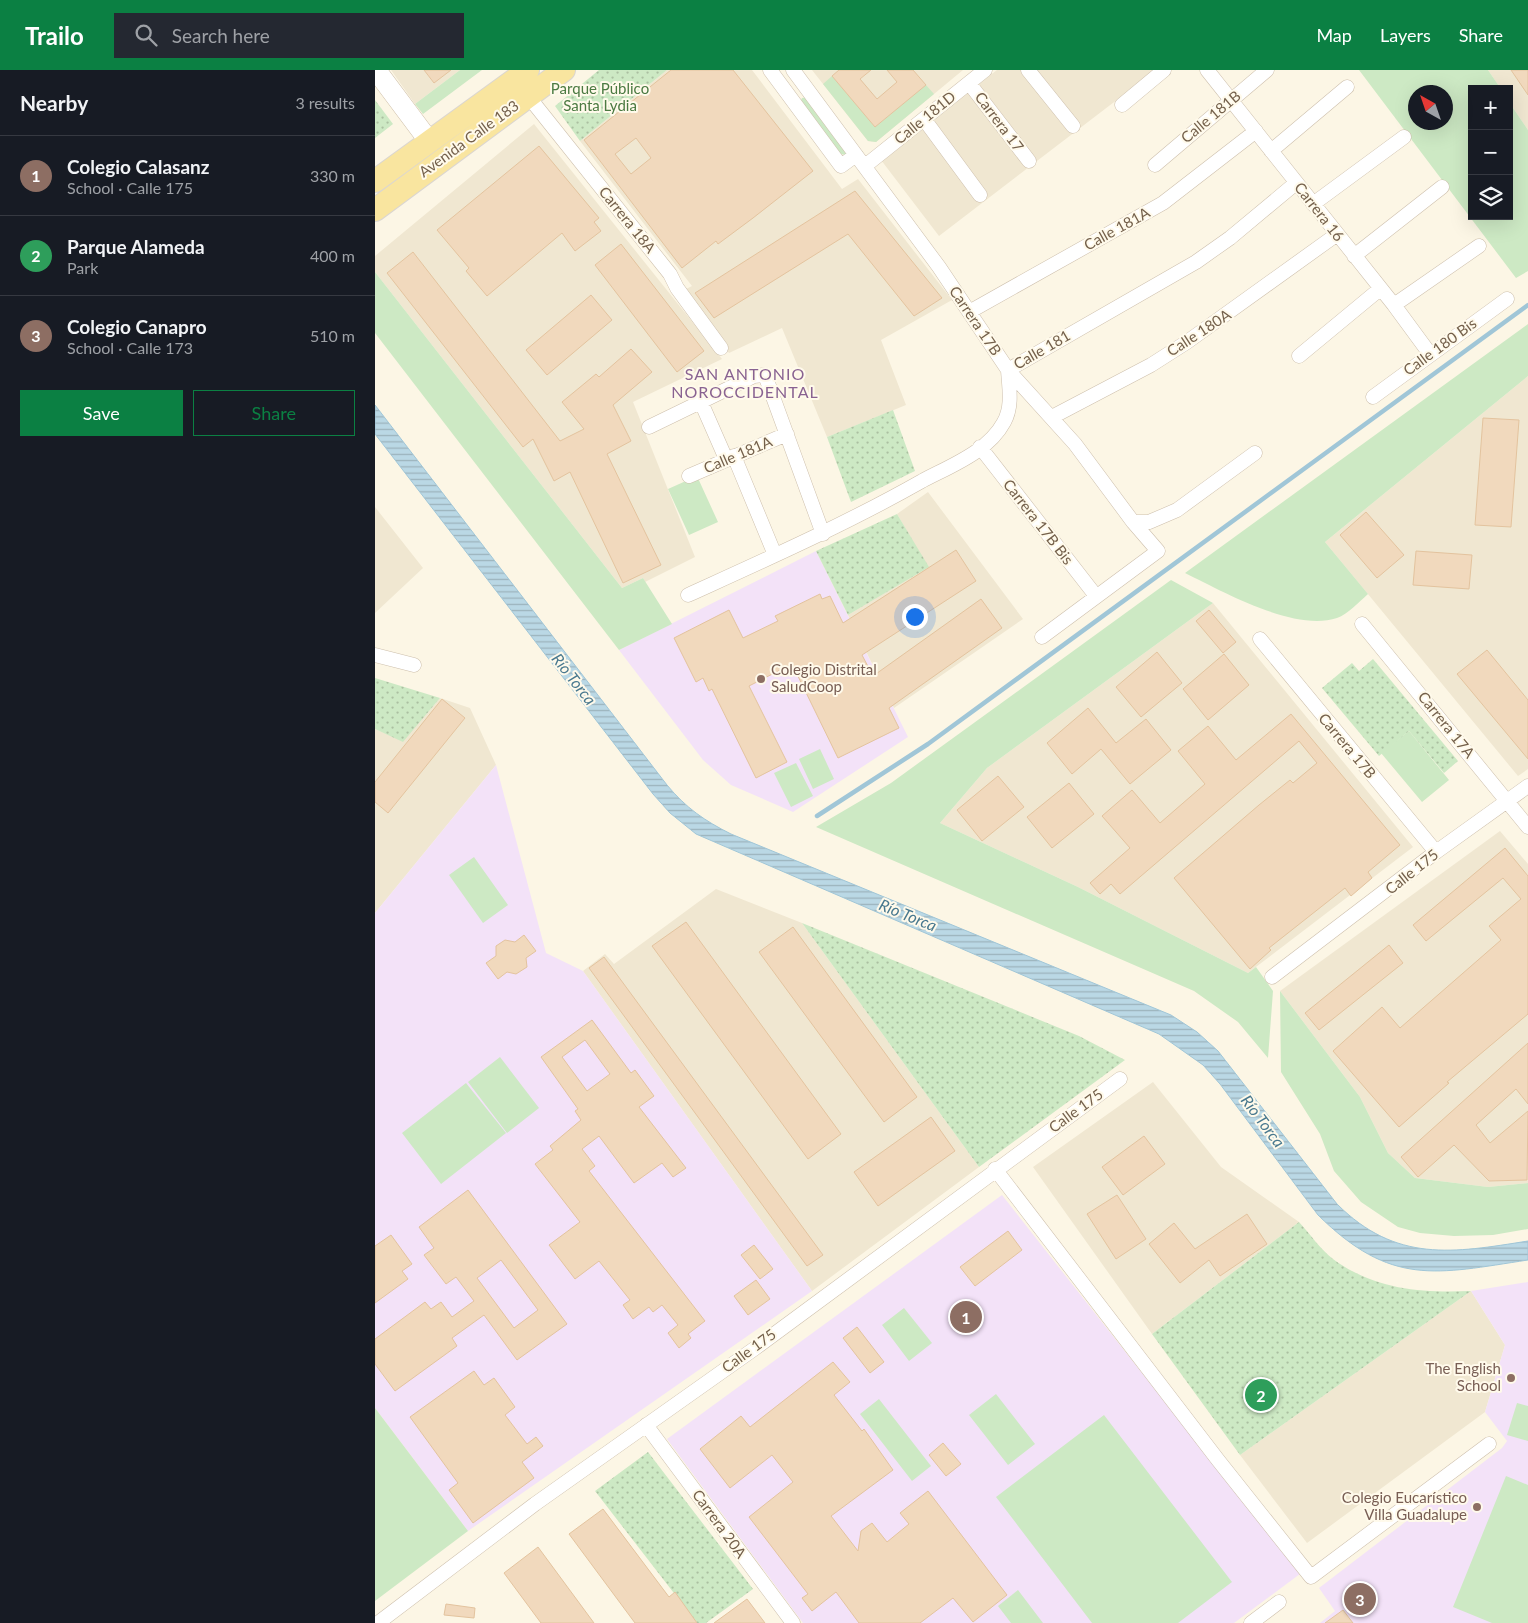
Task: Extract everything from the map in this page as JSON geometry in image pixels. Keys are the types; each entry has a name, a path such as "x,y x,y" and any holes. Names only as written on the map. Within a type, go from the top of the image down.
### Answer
{"main road":[{"name":"Avenida Calle 183","path":"375,181 528,70"},
{"name":"Avenida Calle 183","path":"375,210 564,70"}],"street":[{"path":"376,70 429,141"},
{"path":"770,70 841,166 856,155"},
{"name":"Carrera 17B","path":"793,70 939,267 1007,370 1052,417 1133,522 1158,551 1096,596"},
{"name":"Calle 181D","path":"865,166 985,70"},
{"path":"1028,70 1073,126"},
{"path":"1122,105 1164,70"},
{"name":"Carrera 16","path":"1207,70 1394,306 1429,354"},
{"name":"Calle 181B","path":"1155,165 1267,70"},
{"name":"Carrera 17","path":"969,83 1029,161"},
{"path":"789,96 804,84"},
{"path":"1271,151 1347,87"},
{"name":"Carrera 18A","path":"528,96 670,274 677,288 721,348"},
{"path":"924,119 979,195"},
{"name":"Calle 181A","path":"969,312 1163,203 1255,131"},
{"path":"1313,204 1404,137"},
{"name":"Calle 181","path":"688,595 823,534 951,467 993,437 1005,421 1010,403 1007,370 1196,262 1236,233 1296,182"},
{"path":"1354,256 1442,186"},
{"name":"Calle 180A","path":"1052,417 1151,365 1221,320 1337,235"},
{"path":"1394,306 1479,246"},
{"path":"1299,356 1380,289"},
{"name":"Calle 180 Bis","path":"1373,397 1507,298"},
{"path":"649,427 754,376 765,375 769,380 823,534"},
{"path":"701,402 730,457 775,555"},
{"name":"Calle 181A","path":"689,476 787,434"},
{"name":"Carrera 17B Bis","path":"980,447 1096,596"},
{"path":"1133,522 1149,522 1177,510 1255,453"},
{"path":"1042,637 1096,596"},
{"name":"Carrera 17A","path":"1361,624 1528,827"},
{"name":"Carrera 17B","path":"1260,638 1436,852"},
{"path":"375,655 413,665"},
{"name":"Calle 175","path":"1272,977 1436,852 1528,786"},
{"name":"Calle 175","path":"378,1623 535,1504 754,1349 995,1169 1120,1079"},
{"path":"995,1169 1218,1460 1311,1576 1489,1444"},
{"name":"Carrera 20A","path":"646,1424 793,1623"},
{"path":"1251,1623 1279,1602"}],"shaded area":[{"path":"391,70 460,70 415,104"},
{"path":"667,70 752,70 842,189 858,179 952,300 881,340 906,405 827,437 782,328 729,353 682,291 692,286 580,141"},
{"path":"812,70 963,70 876,142 868,141"},
{"path":"997,70 1156,70 939,236 881,160"},
{"path":"1488,70 1528,70 1528,130 1513,108 1513,85 1498,85"},
{"path":"534,124 722,359 633,402 695,557 645,582 643,578 622,588 375,272 375,256"},
{"path":"1528,376 1528,769 1518,776 1325,542"},
{"path":"928,492 1023,619 894,708 848,615 928,567 897,514"},
{"path":"375,507 423,568 375,613"},
{"name":"Colegio Distrital SaludCoop","path":"816,551 908,737 793,812 731,785 703,760 619,650"},
{"path":"1213,603 1413,847 1248,973 1078,887 940,823 987,768"},
{"path":"440,698 470,708 496,765 375,913 375,729 403,741"},
{"path":"496,765 546,953 583,971 812,1291 468,1531 375,1408 375,913"},
{"path":"1500,831 1528,864 1528,1183 1488,1187 1415,1178 1388,1153 1360,1097 1280,991"},
{"path":"716,889 802,923 979,1167 812,1291 583,971 605,954 614,964"},
{"path":"1153,1082 1221,1167 1299,1222 1152,1334 1033,1167"},
{"path":"1002,1195 1300,1574 1234,1623 803,1623 667,1439"},
{"name":"Colegio Eucarístico Villa Guadalupe","path":"1528,1282 1528,1623 1320,1623 1335,1611 1319,1588 1502,1448 1507,1441 1485,1412 1505,1345 1471,1291"},
{"path":"1471,1291 1505,1345 1485,1412 1307,1543 1240,1455"}],"green space":[{"path":"460,70 482,70 423,114 415,104"},
{"name":"Parque Público Santa Lydia","path":"599,70 667,70 580,141 555,106"},
{"path":"1359,70 1488,70 1498,85 1468,85 1468,214"},
{"path":"832,76 875,127 926,85 934,94 876,142 868,141 823,84"},
{"path":"807,97 847,152 846,155 840,154 801,100"},
{"path":"375,100 393,124 375,138"},
{"path":"1513,108 1528,130 1528,271 1516,278 1472,220 1513,220"},
{"path":"375,272 622,588 643,578 672,624 619,650 375,333"},
{"path":"1528,324 1528,376 1325,542 1368,594 1349,611 1337,618 1320,621 1301,620 1259,608 1185,573"},
{"path":"893,410 915,471 851,502 827,437"},
{"path":"697,476 718,522 689,535 668,489"},
{"path":"897,514 929,567 848,615 816,551"},
{"path":"1171,580 1213,603 987,768 940,823 1078,887 1248,973 1256,967 1273,991 1268,1058 1238,1022 1194,991 816,827 891,783"},
{"path":"1373,659 1458,761 1444,773 1409,731 1379,756 1322,688 1352,663 1359,671"},
{"path":"375,678 440,698 403,742 375,729"},
{"path":"1409,731 1449,780 1422,802 1381,753"},
{"path":"820,749 834,779 813,789 799,759"},
{"path":"796,763 813,796 791,807 774,773"},
{"path":"474,857 508,905 483,923 449,875"},
{"path":"802,923 1079,1036 1125,1060 979,1167"},
{"path":"1280,991 1360,1097 1388,1153 1415,1178 1488,1187 1528,1183 1528,1229 1493,1235 1454,1236 1420,1233 1398,1227 1361,1202 1334,1171 1320,1134 1281,1072"},
{"path":"500,1057 539,1108 507,1133 468,1082"},
{"path":"466,1083 506,1133 441,1184 402,1133"},
{"path":"1299,1222 1333,1259 1365,1277 1382,1283 1417,1290 1471,1291 1240,1455 1152,1334"},
{"path":"904,1308 932,1343 909,1361 882,1325"},
{"path":"996,1394 1035,1444 1008,1465 969,1415"},
{"path":"879,1399 931,1466 912,1481 860,1414"},
{"path":"1517,1403 1528,1406 1528,1441 1507,1435"},
{"path":"375,1408 468,1531 375,1601"},
{"path":"1104,1415 1232,1582 1178,1623 1092,1623 996,1497"},
{"path":"648,1452 753,1589 706,1623 697,1623 595,1491"},
{"path":"1506,1476 1528,1485 1528,1623 1492,1623 1453,1607"},
{"path":"1018,1590 1043,1623 1011,1623 998,1606"}],"water":[{"name":"Río Torca","path":"375,405 667,785 681,801 696,813 731,834 1171,1015 1197,1032 1218,1051 1337,1204 1359,1223 1381,1236 1404,1245 1426,1249 1450,1250 1475,1249 1528,1241 1528,1260 1440,1271 1416,1270 1392,1265 1369,1254 1344,1238 1318,1215 1220,1084 1203,1065 1159,1034 696,834 670,813 653,794 375,434"}],"building":[{"path":"424,70 451,70 434,83"},
{"path":"671,70 733,70 813,171 718,244 716,241 682,268 584,140","holes":["636,138 651,158 631,174 615,154"]},
{"path":"839,70 871,70 860,79 877,99 897,82 887,70 913,70 926,85 875,127 832,76"},
{"path":"1511,70 1528,70 1528,95"},
{"path":"539,146 599,218 594,222 601,231 575,251 562,233 487,296 466,271 469,268 437,230"},
{"path":"855,191 942,298 914,316 848,234 714,318 695,293"},
{"path":"621,244 704,351 677,372 595,265"},
{"path":"413,252 560,441 584,429 562,402 596,374 599,377 631,349 652,372 613,405 631,441 607,454 661,565 623,583 570,472 554,481 533,439 523,447 387,273"},
{"path":"591,295 612,320 547,375 526,350"},
{"path":"1483,418 1519,420 1511,527 1475,525"},
{"path":"1366,512 1404,555 1377,578 1340,535"},
{"path":"956,550 976,581 862,655 873,676 981,599 1002,628 889,708 899,728 838,758 792,664 749,686 787,762 756,778 712,689 709,691 703,678 696,682 674,638 729,610 743,638 778,621 775,616 820,594 822,599 830,596 843,623"},
{"path":"1416,551 1472,555 1469,589 1413,585"},
{"path":"1209,610 1236,642 1223,653 1196,621"},
{"path":"1487,650 1528,700 1528,759 1457,674"},
{"path":"1157,652 1182,683 1141,717 1116,687"},
{"path":"1224,654 1249,685 1208,720 1183,689"},
{"path":"442,699 465,718 388,813 375,802 375,782"},
{"path":"1088,708 1116,743 1146,719 1171,750 1130,784 1101,749 1072,774 1047,743"},
{"path":"1291,714 1400,845 1368,872 1372,878 1351,896 1345,888 1269,948 1271,950 1250,969 1174,878 1290,780 1293,783 1317,763 1299,741 1120,894 1111,884 1100,894 1090,883 1130,848 1102,816 1132,790 1160,823 1205,784 1178,751 1208,726 1236,760"},
{"path":"998,776 1024,807 982,841 957,810"},
{"path":"1069,783 1094,814 1052,848 1027,817"},
{"path":"1505,848 1528,876 1528,1014 1447,1082 1449,1083 1399,1127 1333,1051 1382,1007 1400,1028 1501,940 1489,926 1521,899 1503,878 1426,941 1413,925"},
{"path":"686,922 841,1134 808,1159 652,946"},
{"path":"793,927 917,1097 884,1122 759,952"},
{"path":"524,935 536,951 526,958 527,967 516,974 507,972 498,979 486,963 496,956 496,946 505,940 515,942"},
{"path":"1389,945 1403,963 1319,1030 1305,1013"},
{"path":"604,957 823,1255 807,1266 589,968"},
{"path":"592,1020 631,1073 635,1070 654,1096 639,1107 686,1168 673,1177 662,1163 634,1183 599,1136 582,1149 595,1166 589,1171 705,1321 688,1334 691,1338 679,1348 668,1333 678,1325 662,1305 653,1312 649,1307 633,1319 623,1305 630,1300 599,1261 575,1279 549,1245 580,1222 535,1164 553,1150 550,1146 581,1120 575,1111 578,1109 541,1057","holes":["585,1040 610,1074 587,1091 562,1057"]},
{"path":"1528,1043 1528,1104 1516,1089 1476,1125 1490,1143 1528,1111 1527,1180 1489,1181 1454,1145 1418,1177 1401,1157"},
{"path":"931,1117 955,1151 878,1206 854,1172"},
{"path":"1144,1136 1165,1164 1123,1195 1102,1167"},
{"path":"468,1190 567,1324 517,1360 484,1315 452,1338 457,1346 395,1391 375,1364 375,1339 425,1302 431,1309 441,1302 452,1317 474,1301 456,1277 446,1284 424,1255 434,1248 419,1227","holes":["501,1260 538,1310 514,1328 477,1278"]},
{"path":"1117,1195 1146,1239 1116,1259 1087,1214"},
{"path":"1247,1214 1267,1244 1220,1276 1209,1260 1180,1283 1149,1244 1174,1223 1195,1249"},
{"path":"1008,1231 1022,1250 975,1286 960,1267"},
{"path":"391,1235 412,1264 402,1271 408,1279 375,1303 375,1246"},
{"path":"754,1245 773,1269 760,1279 741,1255"},
{"path":"756,1280 770,1299 748,1315 734,1296"},
{"path":"857,1327 884,1362 870,1373 843,1338"},
{"path":"833,1362 850,1382 834,1395 862,1431 864,1429 893,1470 831,1516 858,1551 861,1531 872,1523 887,1542 909,1524 900,1513 928,1491 1007,1595 973,1622 953,1598 920,1623 859,1623 836,1592 812,1611 802,1598 808,1594 749,1517 793,1482 772,1455 730,1488 700,1449 741,1416 750,1427"},
{"path":"474,1371 484,1385 494,1378 515,1407 505,1415 527,1444 536,1437 543,1446 522,1462 534,1478 473,1523 449,1490 458,1483 410,1417"},
{"path":"943,1443 961,1464 946,1476 929,1455"},
{"path":"603,1509 669,1597 675,1592 697,1623 635,1623 569,1534"},
{"path":"538,1547 594,1623 541,1623 504,1573"},
{"path":"747,1599 765,1623 714,1623"},
{"path":"446,1604 475,1608 474,1618 444,1615"},
{"path":"1343,1610 1353,1623 1325,1623"}],"waterway":[{"path":"817,816 928,744 1528,305"}],"place":[{"name":"Colegio Distrital SaludCoop","path":"761,679"},
{"name":"Colegio Calasanz","path":"966,1317"},
{"name":"The English School","path":"1511,1378"},
{"name":"Parque Alameda","path":"1261,1395"},
{"name":"Colegio Eucarístico Villa Guadalupe","path":"1477,1507"},
{"name":"Colegio Canapro","path":"1360,1599"}],"district":[{"name":"SAN ANTONIO NOROCCIDENTAL","path":"745,383"}]}
